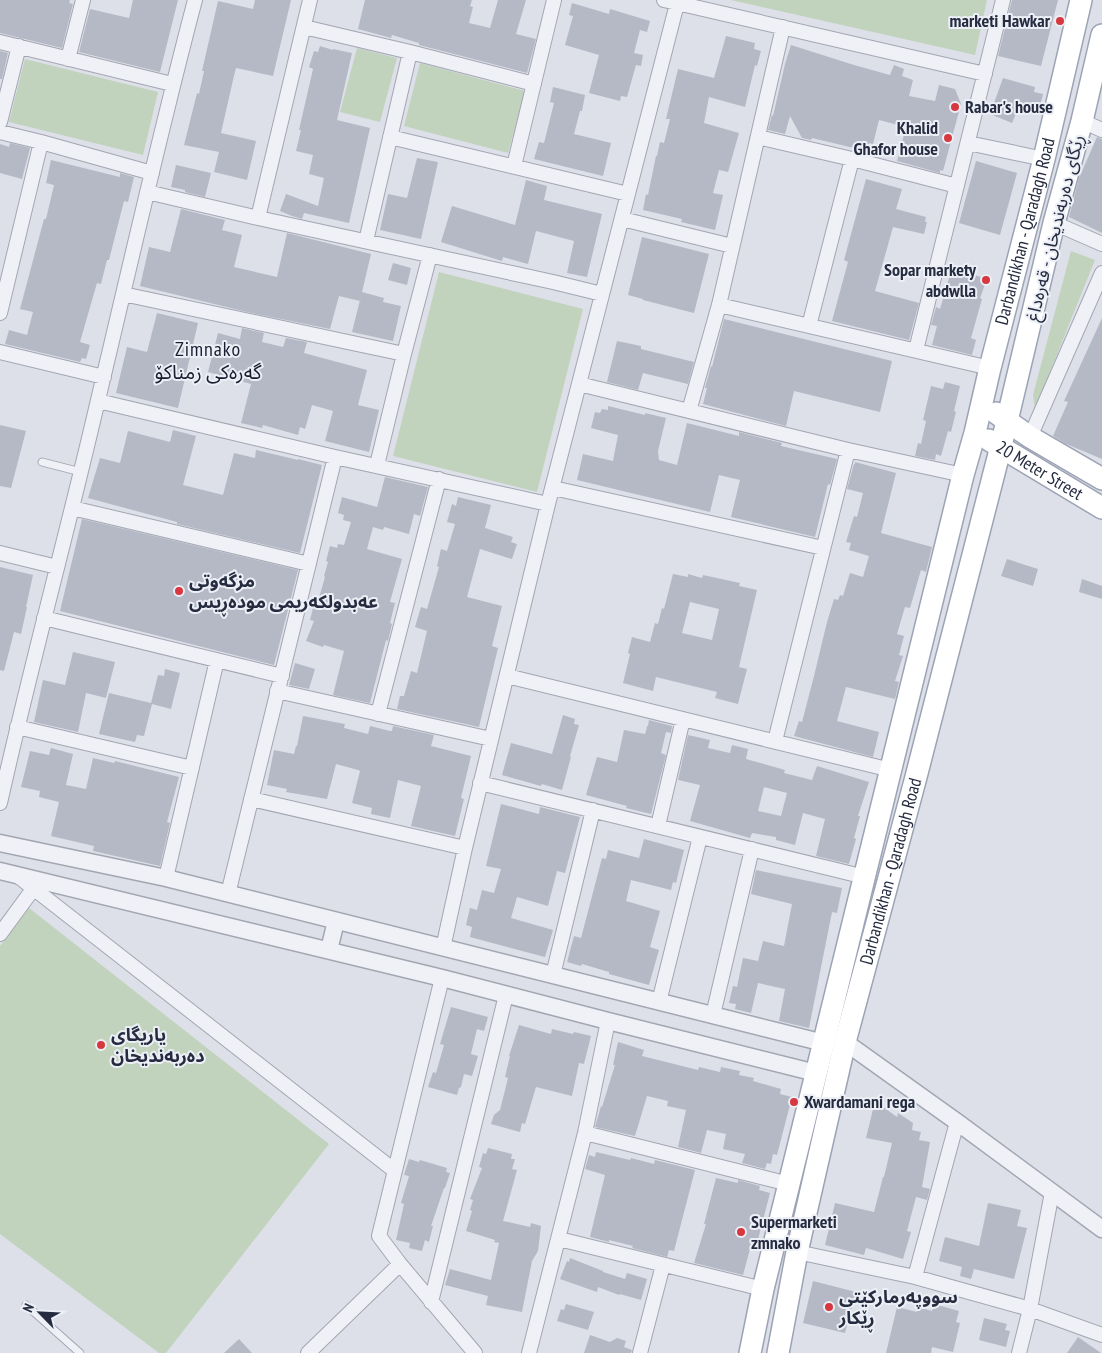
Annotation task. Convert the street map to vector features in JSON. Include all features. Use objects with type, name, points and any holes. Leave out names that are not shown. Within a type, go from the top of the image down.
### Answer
[{"type":"main road","name":"Darbandikhan - Qaradagh Road","points":[[750,1353],[763,1289],[963,475],[1044,159],[1081,0]]},
{"type":"main road","name":"ڕێگای دەربەندیخان - قەرەداغ","points":[[1007,420],[1054,223],[1082,121],[1102,35]]},
{"type":"main road","points":[[982,404],[1007,420]]},
{"type":"main road","name":"Darbandikhan - Qaradagh Road","points":[[778,1353],[797,1252],[845,1042],[916,776],[1007,420]]},
{"type":"main road","name":"20 Meter Street","points":[[1007,420],[1030,437],[1102,479]]},
{"type":"main road","name":"20 Meter Street","points":[[975,433],[1001,446],[1102,508]]},
{"type":"main road","points":[[1049,476],[1059,454]]},
{"type":"street","points":[[68,59],[83,0]]},
{"type":"street","points":[[0,803],[17,727],[104,377],[172,84],[195,0]]},
{"type":"street","points":[[258,218],[310,0]]},
{"type":"street","points":[[514,166],[554,0]]},
{"type":"street","points":[[916,350],[1003,0]]},
{"type":"street","points":[[443,948],[480,783],[552,488],[622,219],[673,1],[985,74]]},
{"type":"street","points":[[304,27],[534,84]]},
{"type":"street","points":[[690,411],[718,305],[783,27]]},
{"type":"street","points":[[0,42],[172,84]]},
{"type":"street","points":[[0,122],[19,46]]},
{"type":"street","points":[[366,241],[410,52]]},
{"type":"street","points":[[1082,121],[1102,130]]},
{"type":"street","points":[[0,132],[152,173]]},
{"type":"street","points":[[390,137],[628,194]]},
{"type":"street","points":[[758,137],[957,186]]},
{"type":"street","points":[[0,314],[41,142]]},
{"type":"street","points":[[968,142],[1044,159]]},
{"type":"street","points":[[809,326],[852,159]]},
{"type":"street","points":[[147,192],[602,294]]},
{"type":"street","points":[[622,219],[732,246]]},
{"type":"street","points":[[1054,223],[1102,244]]},
{"type":"street","points":[[377,465],[430,255]]},
{"type":"street","points":[[1030,437],[1102,273]]},
{"type":"street","points":[[123,294],[404,354]]},
{"type":"street","points":[[718,305],[990,368]]},
{"type":"street","points":[[0,352],[104,377]]},
{"type":"street","points":[[579,384],[848,450],[963,475]]},
{"type":"street","points":[[98,401],[335,457],[548,504]]},
{"type":"street","points":[[775,741],[848,450]]},
{"type":"street","points":[[228,894],[335,457]]},
{"type":"street","points":[[378,714],[439,479]]},
{"type":"street","points":[[552,488],[823,548]]},
{"type":"street","points":[[72,508],[309,564]]},
{"type":"street","points":[[0,553],[57,567]]},
{"type":"street","points":[[44,618],[282,676]]},
{"type":"street","points":[[166,878],[217,660]]},
{"type":"street","points":[[507,676],[891,770]]},
{"type":"street","points":[[277,691],[491,739]]},
{"type":"street","points":[[658,826],[683,720]]},
{"type":"street","points":[[17,727],[192,768]]},
{"type":"street","points":[[480,783],[864,877]]},
{"type":"street","points":[[251,799],[465,848]]},
{"type":"street","points":[[553,975],[592,810]]},
{"type":"street","points":[[659,1002],[700,837]]},
{"type":"street","points":[[0,843],[166,878],[824,1043]]},
{"type":"street","points":[[713,1015],[752,849]]},
{"type":"street","points":[[0,871],[17,875],[37,885],[395,1171]]},
{"type":"street","points":[[0,934],[37,885]]},
{"type":"street","points":[[37,885],[329,950],[816,1073]]},
{"type":"street","points":[[329,950],[336,921]]},
{"type":"street","points":[[442,978],[379,1236],[431,1302],[475,1353]]},
{"type":"street","points":[[431,1302],[506,995]]},
{"type":"street","points":[[529,1353],[559,1240],[608,1021]]},
{"type":"street","points":[[845,1042],[1102,1228]]},
{"type":"street","points":[[916,1277],[957,1122]]},
{"type":"street","points":[[584,1133],[789,1184]]},
{"type":"street","points":[[1019,1353],[1030,1309],[1052,1192]]},
{"type":"street","points":[[559,1240],[763,1289]]},
{"type":"street","points":[[797,1252],[916,1277],[1030,1309],[1102,1335]]},
{"type":"street","points":[[308,1353],[400,1264]]},
{"type":"street","points":[[640,1353],[662,1265]]},
{"type":"lane","points":[[42,462],[80,472]]},
{"type":"lane","points":[[26,1305],[80,1353]]},
{"type":"green space","points":[[731,0],[987,0],[975,55]]},
{"type":"green space","points":[[357,48],[397,58],[380,122],[340,112]]},
{"type":"green space","points":[[25,59],[158,92],[143,155],[9,122]]},
{"type":"green space","points":[[420,63],[525,91],[508,153],[404,126]]},
{"type":"green space","points":[[1071,251],[1095,260],[1035,409],[1033,395]]},
{"type":"green space","points":[[439,272],[583,309],[537,492],[393,456]]},
{"type":"green space","name":"یاریگاى ده‌ربه‌ندیخان","points":[[29,908],[329,1144],[166,1353],[159,1353],[0,1234],[0,946]]},
{"type":"building","points":[[0,0],[70,0],[69,3],[73,4],[62,48],[0,33]]},
{"type":"building","points":[[133,0],[178,0],[160,72],[79,52],[90,9],[129,18]]},
{"type":"building","points":[[255,0],[291,0],[273,76],[236,68],[233,80],[221,133],[256,141],[247,180],[214,172],[219,152],[184,145],[197,93],[199,94],[204,71],[202,71],[218,1],[253,9]]},
{"type":"building","points":[[365,0],[472,0],[470,6],[473,7],[469,23],[490,28],[498,0],[526,0],[516,34],[536,39],[527,73],[419,45],[419,43],[392,35],[391,38],[358,29]]},
{"type":"building","points":[[1012,0],[1058,0],[1041,66],[998,56]]},
{"type":"building","points":[[572,3],[609,14],[610,9],[650,21],[647,32],[640,30],[634,53],[643,55],[641,66],[636,65],[627,97],[621,96],[620,101],[589,93],[599,55],[565,45],[573,16],[569,15]]},
{"type":"building","points":[[726,36],[755,43],[754,49],[761,51],[757,66],[755,65],[745,107],[709,97],[704,123],[739,133],[728,172],[719,170],[713,193],[723,195],[715,230],[681,222],[682,219],[643,210],[660,142],[664,143],[670,119],[666,119],[678,69],[714,78]]},
{"type":"building","points":[[791,45],[890,75],[894,65],[904,69],[902,76],[913,80],[909,96],[935,101],[939,85],[955,89],[961,104],[943,171],[940,170],[940,173],[897,161],[906,127],[879,120],[873,144],[869,143],[868,147],[855,144],[854,148],[812,138],[811,140],[802,138],[790,116],[785,134],[768,130]]},
{"type":"building","points":[[320,46],[352,53],[337,120],[370,128],[349,223],[304,213],[302,219],[280,211],[286,194],[318,206],[324,178],[309,174],[313,155],[296,151],[313,69],[309,67],[314,51],[318,52]]},
{"type":"building","points":[[0,51],[8,53],[2,79],[0,79]]},
{"type":"building","points":[[1003,78],[1035,87],[1034,92],[1043,94],[1039,111],[1030,109],[1028,113],[1018,109],[1012,123],[990,114]]},
{"type":"building","points":[[553,87],[585,95],[574,134],[611,143],[603,176],[534,159],[539,142],[544,143],[554,103],[550,102]]},
{"type":"building","points":[[1097,137],[1102,139],[1102,233],[1069,217],[1079,178]]},
{"type":"building","points":[[10,143],[30,148],[22,179],[0,173],[0,144],[9,147]]},
{"type":"building","points":[[417,158],[438,162],[421,239],[380,230],[388,194],[407,198]]},
{"type":"building","points":[[51,160],[120,177],[120,173],[134,177],[128,202],[124,201],[101,284],[97,283],[80,342],[90,345],[86,359],[82,358],[80,362],[5,344],[9,330],[27,335],[33,312],[20,309],[54,185],[46,183]]},
{"type":"building","points":[[976,161],[1017,173],[1000,235],[959,223]]},
{"type":"building","points":[[176,165],[211,173],[205,197],[171,187]]},
{"type":"building","points":[[866,179],[902,189],[896,209],[926,217],[925,222],[927,222],[924,234],[893,227],[875,291],[919,303],[909,340],[832,321],[848,262],[844,260]]},
{"type":"building","points":[[526,180],[547,186],[544,200],[602,214],[587,277],[567,273],[574,241],[536,231],[528,264],[503,257],[502,261],[441,242],[452,206],[515,225]]},
{"type":"building","points":[[181,209],[225,220],[222,230],[242,235],[234,267],[277,277],[287,233],[371,254],[362,292],[384,298],[383,302],[401,306],[393,341],[352,332],[360,301],[339,296],[330,329],[247,312],[140,286],[149,247],[170,252]]},
{"type":"building","points":[[642,237],[709,254],[694,313],[628,295]]},
{"type":"building","points":[[393,263],[411,268],[407,285],[388,280]]},
{"type":"building","points":[[952,268],[987,279],[980,298],[982,299],[971,338],[976,340],[972,355],[932,345],[937,326],[931,325],[936,307],[940,309]]},
{"type":"building","points":[[157,313],[198,323],[178,408],[116,393],[127,347],[147,352]]},
{"type":"building","points":[[1102,318],[1102,459],[1064,443],[1053,436],[1068,402],[1064,401]]},
{"type":"building","points":[[724,319],[892,361],[880,412],[794,391],[786,426],[703,404],[707,388],[705,388]]},
{"type":"building","points":[[242,328],[264,333],[262,342],[283,347],[286,338],[307,342],[304,353],[367,370],[358,405],[379,410],[369,452],[325,441],[333,411],[312,405],[305,429],[300,427],[298,435],[263,425],[262,428],[241,423],[251,384],[208,372],[218,333],[240,339]]},
{"type":"building","points":[[617,341],[694,362],[688,384],[643,373],[638,390],[607,382]]},
{"type":"building","points":[[945,382],[960,386],[951,432],[948,431],[941,456],[936,454],[935,460],[915,456],[918,443],[921,444],[926,421],[923,420],[931,386],[943,389]]},
{"type":"building","points":[[608,406],[666,418],[658,451],[659,460],[677,465],[687,423],[739,436],[739,432],[782,443],[781,446],[837,459],[830,485],[828,484],[815,537],[731,517],[740,480],[719,475],[710,512],[577,480],[583,454],[613,461],[618,435],[591,428],[595,412],[600,413],[602,409],[608,410]]},
{"type":"building","points":[[0,425],[26,431],[11,488],[0,486]]},
{"type":"building","points":[[173,430],[196,436],[183,485],[223,495],[234,453],[255,458],[256,450],[322,465],[300,553],[177,524],[177,522],[88,498],[100,458],[120,463],[128,431],[170,442]]},
{"type":"building","points":[[855,462],[896,473],[881,533],[932,547],[926,572],[921,570],[910,608],[905,607],[897,634],[904,636],[899,655],[903,656],[895,681],[899,682],[895,699],[846,687],[837,721],[879,732],[873,757],[794,736],[799,721],[802,722],[834,599],[838,600],[840,595],[843,596],[850,573],[863,577],[869,556],[849,550],[851,543],[846,542],[854,516],[857,517],[863,493],[847,489]]},
{"type":"building","points":[[385,477],[428,487],[420,516],[414,514],[409,534],[384,527],[383,530],[373,527],[367,549],[402,559],[390,602],[395,603],[390,623],[392,624],[370,703],[333,695],[344,651],[306,641],[314,621],[310,620],[314,604],[317,605],[325,577],[328,562],[326,561],[330,546],[337,548],[338,544],[344,545],[351,522],[343,520],[344,515],[338,513],[342,497],[377,507]]},
{"type":"building","points":[[458,497],[491,505],[485,528],[513,537],[511,542],[517,544],[512,559],[480,549],[467,597],[502,606],[492,646],[498,648],[479,727],[397,709],[400,696],[404,696],[411,671],[417,673],[427,631],[415,627],[421,607],[427,609],[439,567],[437,566],[441,549],[447,551],[455,524],[447,522],[452,504],[456,506]]},
{"type":"building","name":"مزگەوتی عەبدولکەریمی مودەڕیس","points":[[82,519],[298,570],[274,665],[60,611]]},
{"type":"building","points":[[1007,559],[1038,569],[1033,586],[1001,576]]},
{"type":"building","points":[[0,567],[33,575],[21,634],[14,632],[4,671],[0,670]]},
{"type":"building","points":[[673,574],[688,577],[688,574],[702,578],[703,575],[740,583],[739,586],[757,590],[739,667],[747,669],[738,704],[715,698],[717,692],[656,677],[653,691],[623,683],[632,637],[650,642],[655,623],[658,624],[662,608],[664,609]],"holes":[[[690,602],[719,609],[712,640],[682,633]]]},
{"type":"building","points":[[1082,579],[1102,586],[1102,599],[1079,592]]},
{"type":"building","points":[[73,652],[115,662],[106,698],[86,693],[78,732],[34,722],[43,680],[65,685]]},
{"type":"building","points":[[295,663],[315,669],[309,689],[289,685]]},
{"type":"building","points":[[165,669],[180,673],[171,709],[152,704],[144,736],[137,735],[135,742],[99,734],[109,693],[151,703],[158,675],[164,676]]},
{"type":"building","points":[[563,715],[575,719],[574,724],[579,725],[562,790],[502,775],[511,743],[552,754]]},
{"type":"building","points":[[303,716],[345,724],[344,728],[368,734],[370,726],[392,731],[393,726],[434,735],[431,746],[471,756],[461,798],[464,799],[455,836],[411,826],[421,786],[398,780],[390,818],[371,814],[372,808],[352,803],[360,771],[336,764],[327,799],[286,792],[287,789],[267,785],[274,750],[294,754]]},
{"type":"building","points":[[649,720],[672,726],[671,733],[666,732],[661,753],[666,755],[651,814],[586,795],[597,757],[617,762],[624,730],[645,734]]},
{"type":"building","points":[[688,735],[710,740],[708,748],[730,753],[732,745],[748,749],[746,759],[785,770],[784,773],[812,780],[817,766],[869,782],[858,816],[860,816],[854,838],[856,839],[849,864],[816,856],[825,819],[803,813],[795,845],[776,840],[776,837],[752,833],[750,838],[690,821],[700,785],[678,780]],"holes":[[[764,787],[787,793],[781,816],[758,811]]]},
{"type":"building","points":[[51,748],[73,754],[66,785],[86,789],[93,758],[114,763],[115,761],[179,777],[167,822],[170,823],[160,866],[93,851],[94,846],[51,836],[59,802],[39,797],[40,791],[21,787],[30,751],[49,755]]},
{"type":"building","points":[[501,804],[539,814],[540,807],[580,817],[565,873],[557,871],[548,906],[517,897],[511,918],[553,930],[545,957],[470,937],[472,927],[466,925],[470,908],[477,910],[482,890],[494,893],[501,869],[486,866]]},
{"type":"building","points":[[644,839],[684,850],[676,883],[673,882],[671,890],[631,880],[626,901],[660,911],[650,947],[659,950],[649,985],[582,964],[581,966],[567,962],[574,936],[581,938],[602,858],[606,859],[608,850],[639,858]]},
{"type":"building","points":[[756,870],[842,888],[837,913],[832,912],[809,1028],[779,1021],[785,989],[758,983],[751,1013],[735,1009],[736,1004],[729,1003],[733,986],[737,987],[743,958],[758,961],[763,941],[784,946],[792,904],[751,894]]},
{"type":"building","points":[[451,1007],[488,1017],[484,1031],[477,1029],[471,1054],[478,1056],[472,1076],[464,1074],[457,1095],[428,1087],[433,1072],[436,1073],[444,1045],[440,1044]]},
{"type":"building","points":[[519,1025],[551,1034],[552,1029],[591,1036],[584,1064],[579,1063],[572,1096],[536,1087],[525,1124],[522,1123],[520,1132],[491,1124],[494,1115],[500,1110],[508,1078],[505,1077],[509,1056]]},
{"type":"building","points":[[618,1042],[644,1050],[642,1056],[698,1070],[699,1067],[720,1072],[721,1067],[740,1071],[739,1075],[754,1078],[753,1081],[781,1089],[780,1094],[792,1097],[777,1155],[773,1154],[771,1164],[767,1163],[765,1169],[742,1163],[745,1154],[723,1149],[726,1134],[707,1130],[701,1153],[678,1147],[686,1110],[667,1106],[668,1101],[647,1096],[635,1136],[595,1127],[615,1065],[613,1065]]},
{"type":"building","points":[[875,1101],[897,1117],[898,1113],[913,1123],[912,1130],[921,1132],[919,1140],[930,1142],[922,1187],[930,1189],[927,1200],[916,1197],[907,1231],[911,1232],[903,1259],[866,1248],[864,1255],[825,1245],[835,1203],[874,1212],[892,1143],[866,1138]]},
{"type":"building","points":[[488,1148],[512,1154],[511,1159],[515,1159],[512,1169],[517,1170],[503,1221],[530,1227],[531,1223],[541,1226],[538,1251],[532,1261],[522,1312],[486,1305],[488,1296],[445,1285],[450,1269],[491,1280],[499,1243],[466,1231],[472,1211],[470,1210],[473,1200],[470,1199],[482,1168],[479,1167],[483,1153],[486,1154]]},
{"type":"building","points":[[596,1152],[654,1164],[655,1160],[695,1170],[674,1251],[669,1250],[667,1257],[632,1248],[633,1246],[590,1237],[605,1175],[585,1169],[589,1155],[595,1157]]},
{"type":"building","points":[[409,1159],[419,1162],[420,1160],[447,1168],[446,1172],[450,1173],[431,1226],[433,1226],[429,1242],[425,1240],[422,1251],[409,1248],[410,1243],[396,1240],[404,1204],[401,1203],[409,1176],[404,1175]]},
{"type":"building","points":[[716,1178],[738,1183],[738,1180],[760,1186],[759,1190],[770,1193],[755,1251],[750,1249],[743,1275],[694,1263],[706,1224],[704,1224]]},
{"type":"building","points":[[988,1203],[1021,1210],[1017,1226],[1027,1228],[1014,1279],[974,1269],[971,1279],[960,1276],[962,1267],[939,1261],[945,1237],[979,1246]]},
{"type":"building","points":[[570,1258],[625,1279],[627,1273],[647,1279],[641,1300],[619,1295],[598,1287],[597,1292],[560,1279]]},
{"type":"building","name":"سووپەرمارکێتی ڕێکار","points":[[813,1281],[856,1292],[845,1333],[803,1323]]},
{"type":"building","points":[[566,1304],[594,1312],[588,1330],[557,1321],[561,1309],[564,1310]]},
{"type":"building","points":[[934,1304],[959,1311],[956,1322],[960,1323],[953,1352],[932,1347],[931,1353],[886,1353],[897,1307],[917,1312],[918,1307],[932,1311]]},
{"type":"building","points":[[984,1318],[1007,1324],[1005,1330],[1010,1331],[1006,1347],[979,1340]]},
{"type":"building","points":[[590,1335],[610,1342],[617,1338],[626,1341],[624,1347],[632,1350],[631,1353],[584,1353]]},
{"type":"building","points":[[1078,1337],[1101,1353],[1067,1353]]},
{"type":"building","points":[[239,1339],[252,1353],[224,1353]]},
{"type":"place","name":"marketi Hawkar","points":[[1060,21]]},
{"type":"place","name":"Rabar's house","points":[[955,107]]},
{"type":"place","name":"Khalid Ghafor house","points":[[948,138]]},
{"type":"place","name":"Sopar markety abdwlla","points":[[986,280]]},
{"type":"place","name":"مزگەوتی عەبدولکەریمی مودەڕیس","points":[[179,591]]},
{"type":"place","name":"یاریگاى ده‌ربه‌ندیخان","points":[[101,1045]]},
{"type":"place","name":"Xwardamani rega","points":[[794,1102]]},
{"type":"place","name":"Supermarketi zmnako","points":[[741,1232]]},
{"type":"place","name":"سووپەرمارکێتی ڕێکار","points":[[829,1307]]},
{"type":"district","name":"Zimnako گەرەکی زمناکۆ","points":[[208,360]]}]
